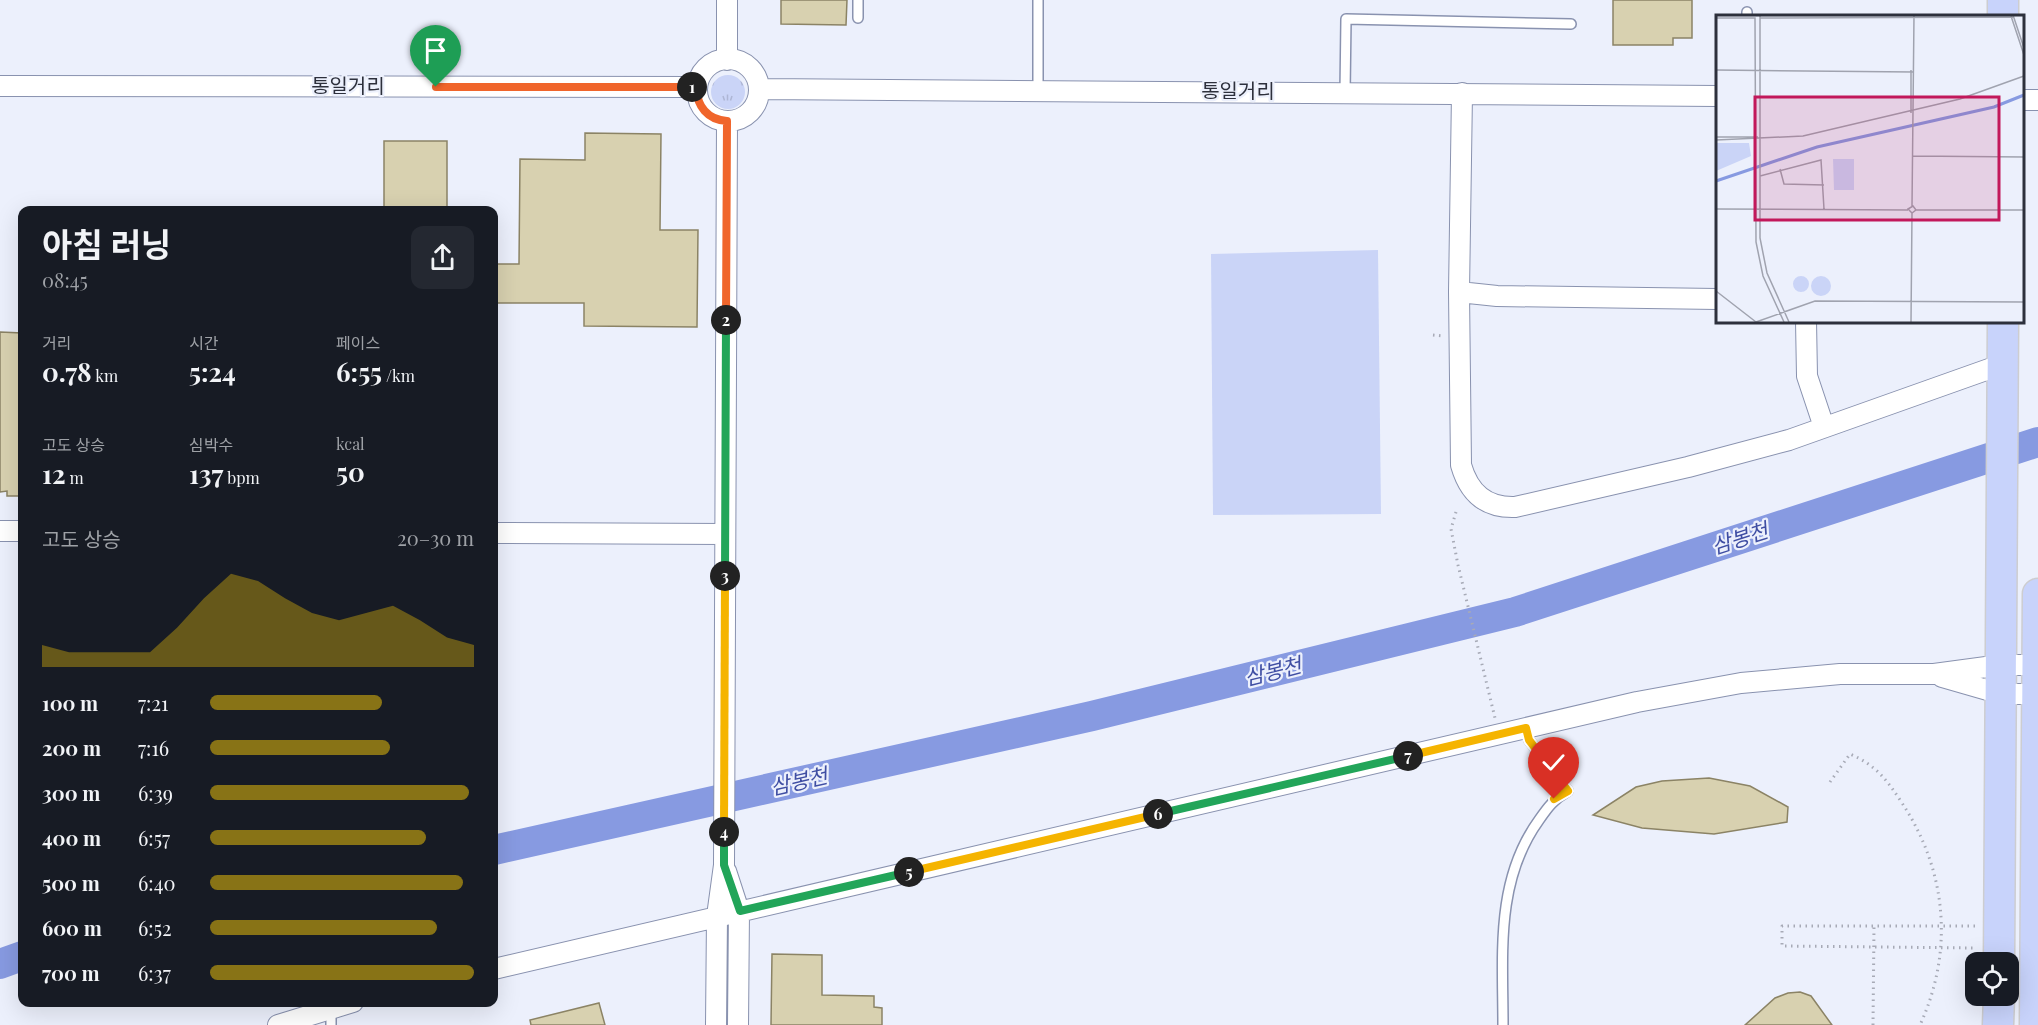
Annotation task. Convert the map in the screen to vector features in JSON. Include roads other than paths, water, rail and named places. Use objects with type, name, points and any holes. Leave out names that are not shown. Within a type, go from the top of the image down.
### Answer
[{"type":"main road","points":[[2002,0],[2003,15]]},
{"type":"main road","points":[[1999,946],[2003,322]]},
{"type":"main road","points":[[2035,1025],[2038,594]]},
{"type":"main road","points":[[1998,1025],[1999,1006]]},
{"type":"street","points":[[727,60],[728,0]]},
{"type":"street","points":[[727,60],[741,63],[749,68],[757,80],[759,89],[758,99],[750,112],[742,118],[727,121],[712,117],[704,111],[697,97],[697,87],[707,68],[727,60]]},
{"type":"street","name":"통일거리","points":[[0,86],[697,87]]},
{"type":"street","name":"통일거리","points":[[759,89],[1716,96]]},
{"type":"street","points":[[1462,93],[1461,465],[1466,480],[1474,492],[1488,503],[1500,507],[1515,507],[1688,467],[1789,440],[2003,364]]},
{"type":"street","points":[[716,1025],[717,916],[724,865],[727,121]]},
{"type":"street","points":[[1460,292],[1497,296],[1716,299]]},
{"type":"street","points":[[1806,322],[1807,376],[1824,427]]},
{"type":"street","points":[[0,531],[18,531]]},
{"type":"street","points":[[498,533],[725,534]]},
{"type":"street","points":[[1934,674],[2001,679],[2038,665]]},
{"type":"street","points":[[498,968],[1637,702],[1741,683],[1840,674],[1934,674],[2001,679],[2038,694]]},
{"type":"street","points":[[724,865],[740,911],[738,1025]]},
{"type":"street","points":[[278,1025],[331,1016],[345,1007]]},
{"type":"lane","points":[[858,0],[858,18]]},
{"type":"lane","points":[[1038,0],[1038,90]]},
{"type":"lane","points":[[1344,92],[1346,19],[1571,24]]},
{"type":"lane","points":[[1503,1025],[1504,907],[1514,866],[1526,838],[1543,814],[1554,799],[1568,791],[1529,740],[1526,728]]},
{"type":"waterway","name":"삼봉천","points":[[498,849],[1092,716],[1515,612],[2038,442]]},
{"type":"waterway","name":"삼봉천","points":[[0,964],[18,957]]}]
